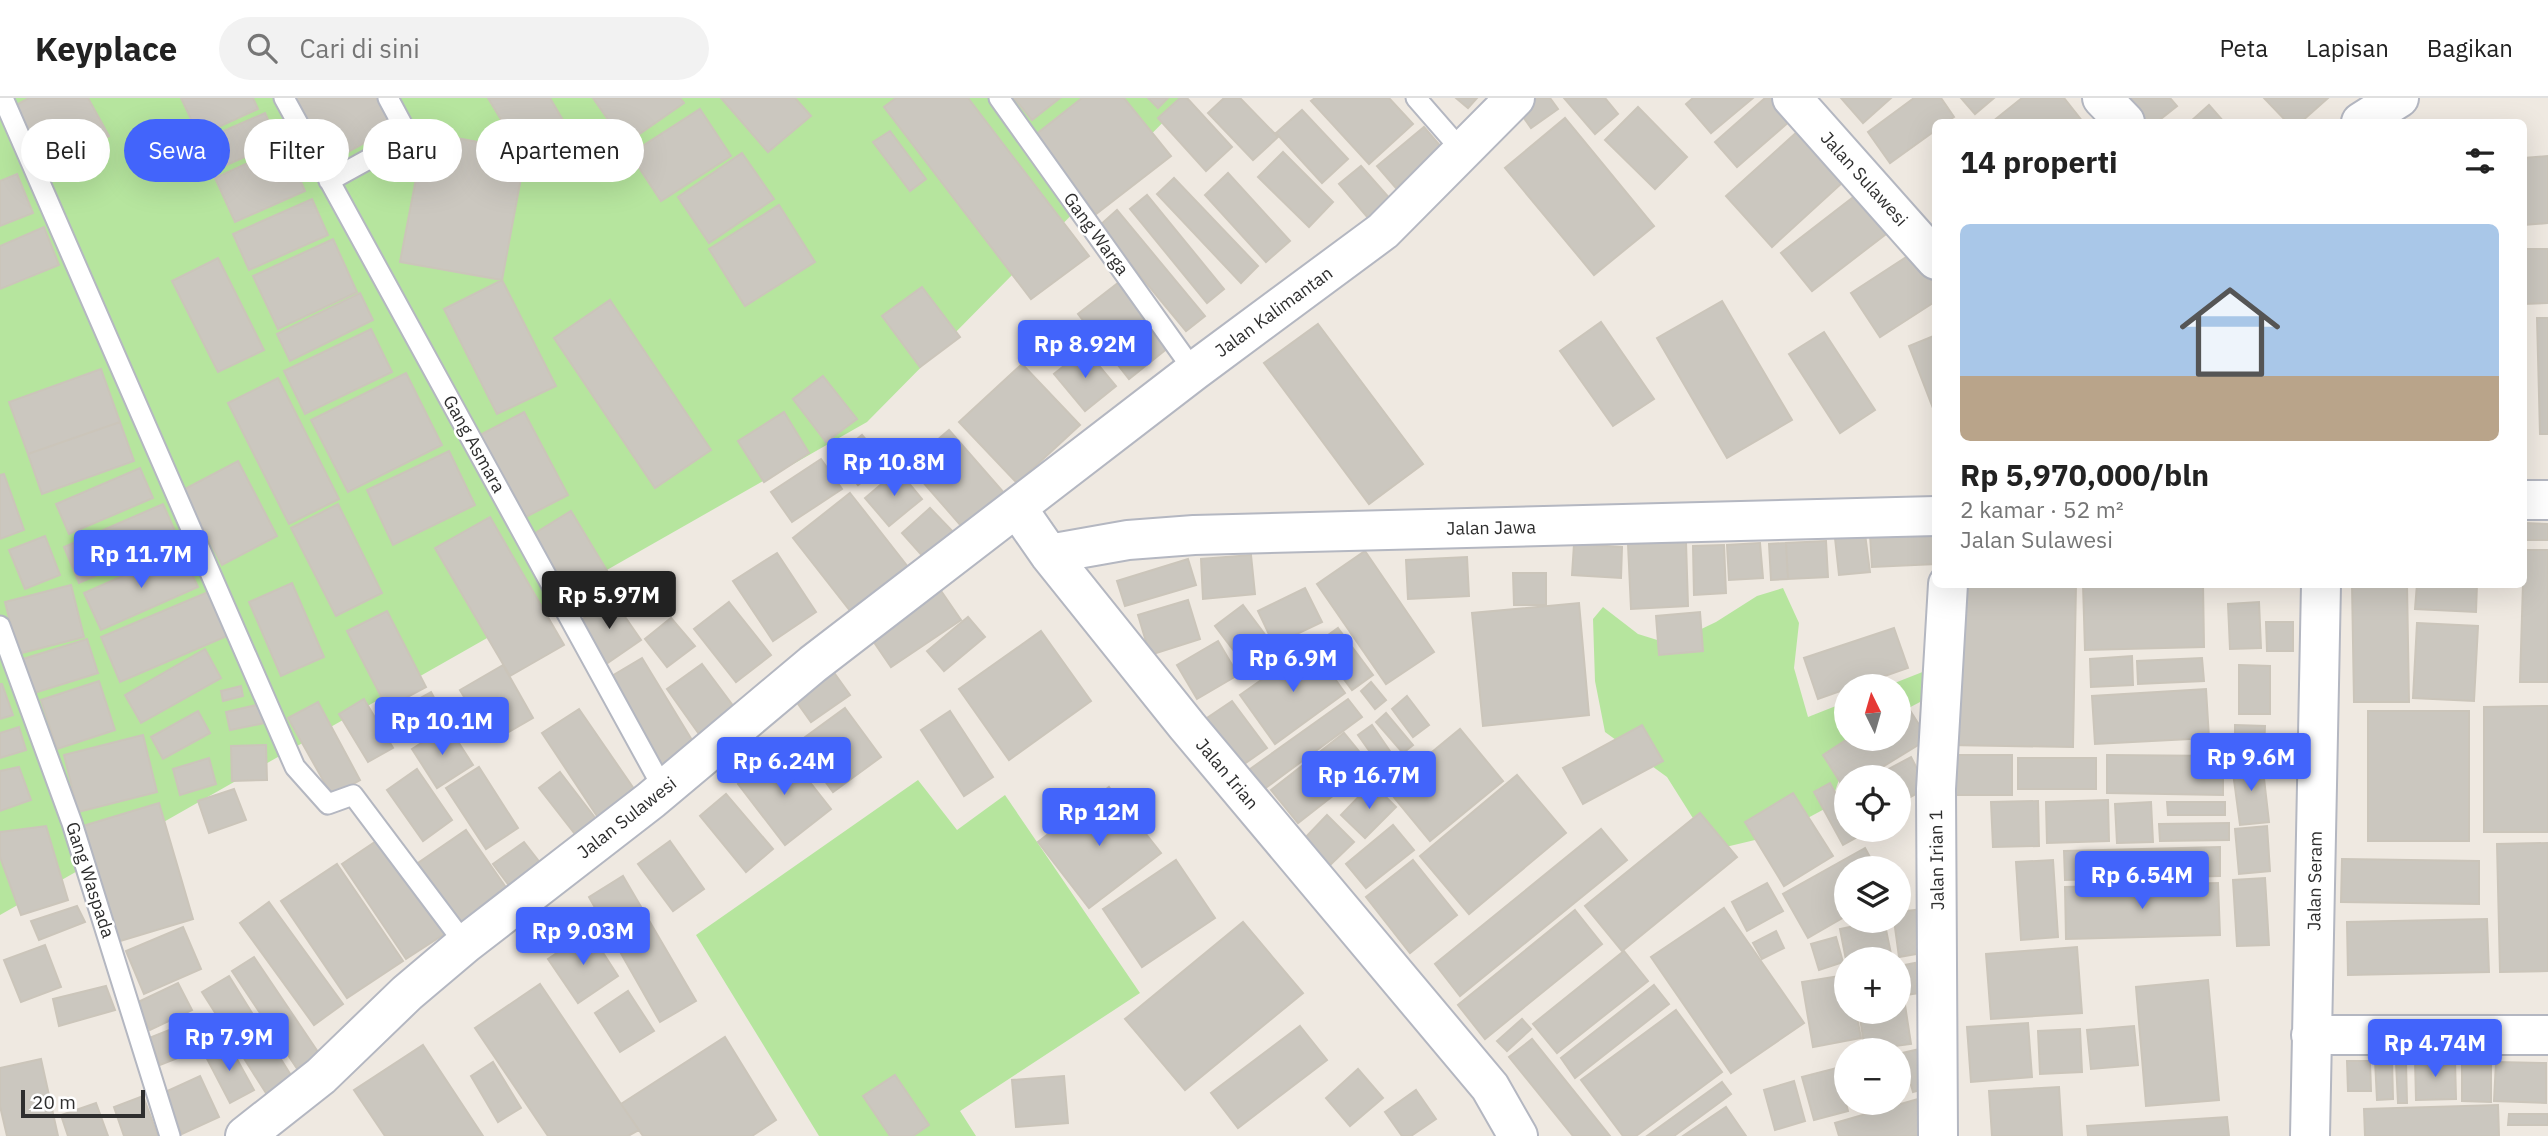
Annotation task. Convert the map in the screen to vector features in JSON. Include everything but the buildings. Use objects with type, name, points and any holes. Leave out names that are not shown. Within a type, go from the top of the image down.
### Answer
[{"type":"street","name":"Jalan Kalimantan","points":[[1017,508],[1194,371],[1383,231],[1464,153],[1515,98]]},
{"type":"street","name":"Jalan Sulawesi","points":[[1792,98],[1932,256]]},
{"type":"street","points":[[2102,98],[2122,119]]},
{"type":"street","points":[[2366,119],[2399,98]]},
{"type":"street","points":[[2527,500],[2548,499]]},
{"type":"street","name":"Jalan Sulawesi","points":[[245,1136],[321,1076],[407,993],[465,944],[664,790],[813,664],[1017,508]]},
{"type":"street","name":"Jalan Irian","points":[[1017,508],[1049,554],[1490,1087],[1518,1136]]},
{"type":"street","name":"Jalan Jawa","points":[[1049,554],[1128,540],[1194,535],[1932,516]]},
{"type":"street","name":"Jalan Irian 1","points":[[1938,1136],[1936,789],[1948,588]]},
{"type":"street","name":"Jalan Seram","points":[[2310,1136],[2320,588]]},
{"type":"street","points":[[2311,1035],[2548,1035]]},
{"type":"lane","points":[[3,98],[295,767],[328,804],[353,795],[465,944]]},
{"type":"lane","name":"Gang Asmara","points":[[284,98],[295,119]]},
{"type":"lane","points":[[349,170],[409,137],[388,98]]},
{"type":"lane","name":"Gang Warga","points":[[999,98],[1194,371]]},
{"type":"lane","points":[[1416,98],[1464,153]]},
{"type":"lane","name":"Gang Asmara","points":[[330,182],[664,790]]},
{"type":"lane","name":"Gang Waspada","points":[[0,626],[72,823],[170,1136]]},
{"type":"green space","points":[[0,98],[1187,98],[867,422],[0,915]]},
{"type":"green space","points":[[1783,588],[1799,623],[1794,668],[1808,717],[1834,707],[1834,749],[1823,755],[1844,765],[1834,765],[1834,794],[1830,806],[1776,835],[1713,850],[1667,777],[1605,732],[1595,681],[1593,619],[1603,607],[1638,634],[1670,644],[1716,622],[1757,596]]},
{"type":"green space","points":[[1925,671],[1922,701],[1911,707],[1911,677]]},
{"type":"green space","points":[[918,780],[957,830],[1005,795],[1140,993],[960,1111],[976,1136],[819,1136],[696,935]]}]
